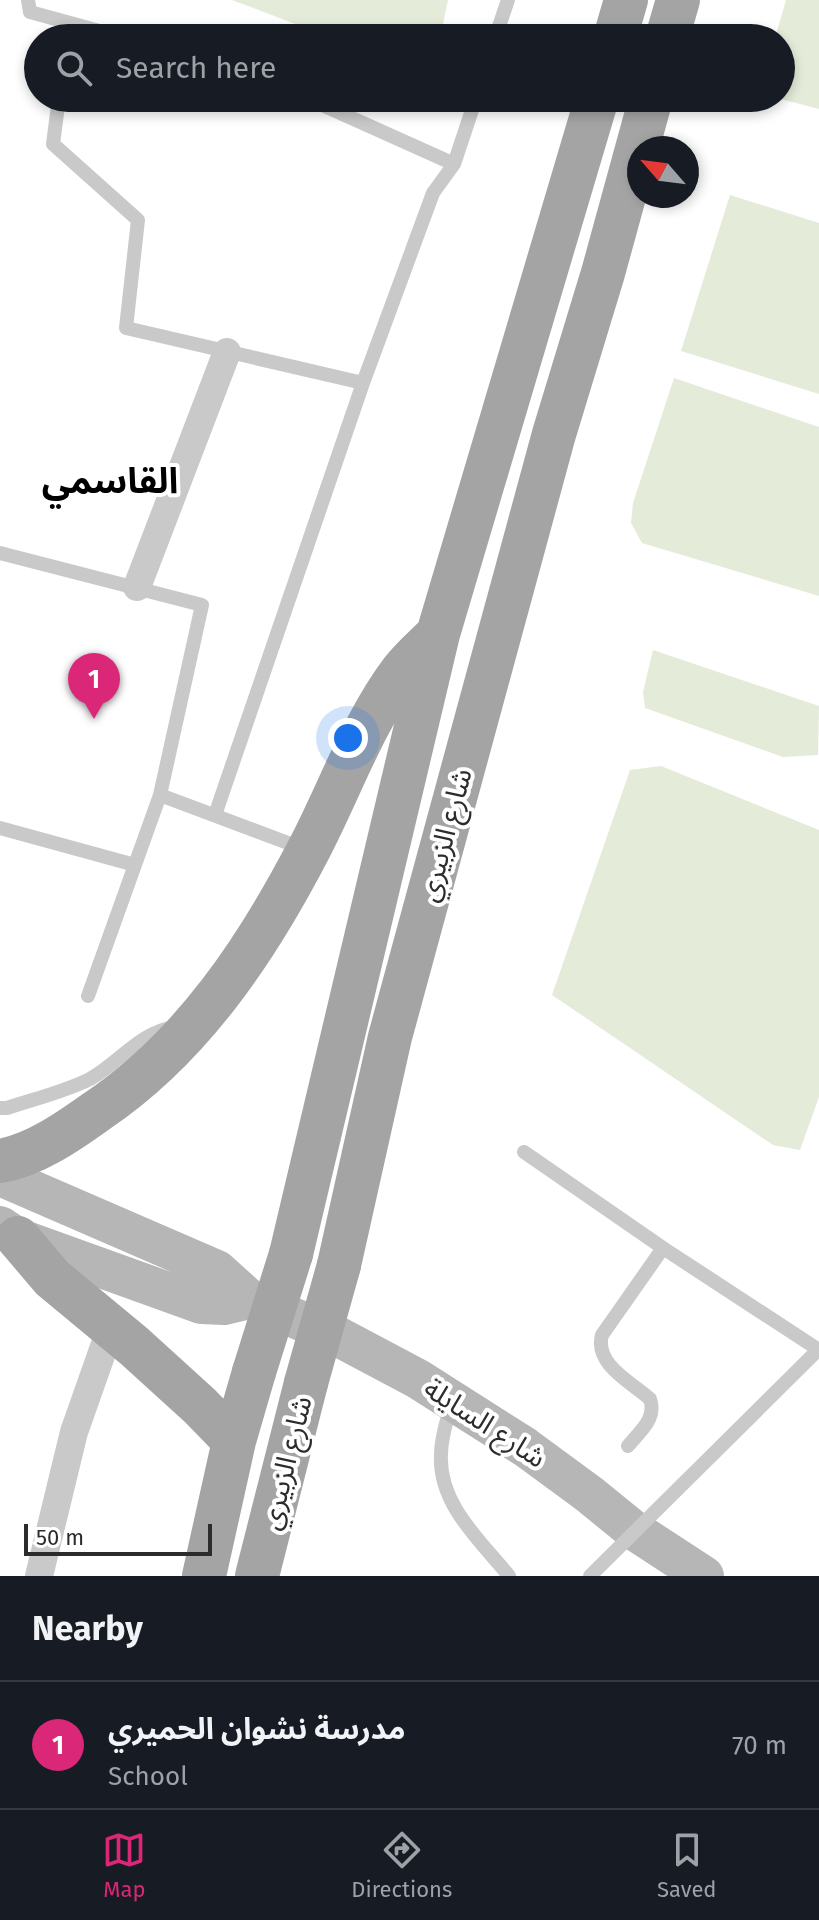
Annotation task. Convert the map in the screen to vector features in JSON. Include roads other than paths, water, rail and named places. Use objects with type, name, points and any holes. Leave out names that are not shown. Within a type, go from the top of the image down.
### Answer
[{"type":"main road","points":[[619,24],[626,0]]},
{"type":"main road","points":[[671,24],[678,0]]},
{"type":"main road","name":"شارع الزبيري","points":[[204,1576],[234,1441],[291,1254],[438,634],[593,112]]},
{"type":"main road","name":"شارع الزبيري","points":[[257,1576],[339,1265],[390,1037],[554,434],[647,112]]},
{"type":"main road","points":[[511,393],[523,384],[534,382],[545,385],[551,395],[554,434]]},
{"type":"main road","points":[[0,1161],[35,1149],[79,1124],[131,1088],[193,1028],[245,957],[308,850],[389,688],[438,634]]},
{"type":"main road","name":"شارع السايلة","points":[[0,1176],[217,1270],[249,1299],[337,1336],[418,1379],[525,1447],[632,1529],[704,1576]]},
{"type":"main road","points":[[9,1232],[46,1218],[130,1251],[157,1258],[190,1257]]},
{"type":"main road","points":[[9,1232],[201,1304],[224,1305],[249,1299]]},
{"type":"main road","points":[[9,1232],[52,1278],[200,1406],[234,1441]]},
{"type":"street","points":[[137,587],[227,352]]},
{"type":"street","points":[[39,1576],[74,1432],[111,1327]]},
{"type":"lane","points":[[28,0],[30,12],[75,24]]},
{"type":"lane","points":[[500,24],[508,0]]},
{"type":"lane","points":[[57,112],[53,144],[138,220],[126,328],[363,383]]},
{"type":"lane","points":[[338,112],[454,164]]},
{"type":"lane","points":[[215,815],[363,383],[433,193],[454,164],[471,112]]},
{"type":"lane","points":[[0,553],[202,605],[160,795],[88,996]]},
{"type":"lane","points":[[160,795],[308,850]]},
{"type":"lane","points":[[0,828],[135,865]]},
{"type":"lane","points":[[0,1108],[92,1078],[162,1029],[193,1028]]},
{"type":"lane","points":[[524,1152],[819,1350],[590,1576]]},
{"type":"lane","points":[[628,1446],[650,1420],[653,1406],[650,1399],[604,1360],[599,1344],[602,1335],[663,1248]]},
{"type":"lane","points":[[452,1400],[440,1455],[443,1479],[453,1509],[509,1576]]},
{"type":"place","name":"مدرسة نشوان الحميري","points":[[94,719]]},
{"type":"district","name":"القاسمي","points":[[110,481]]}]
